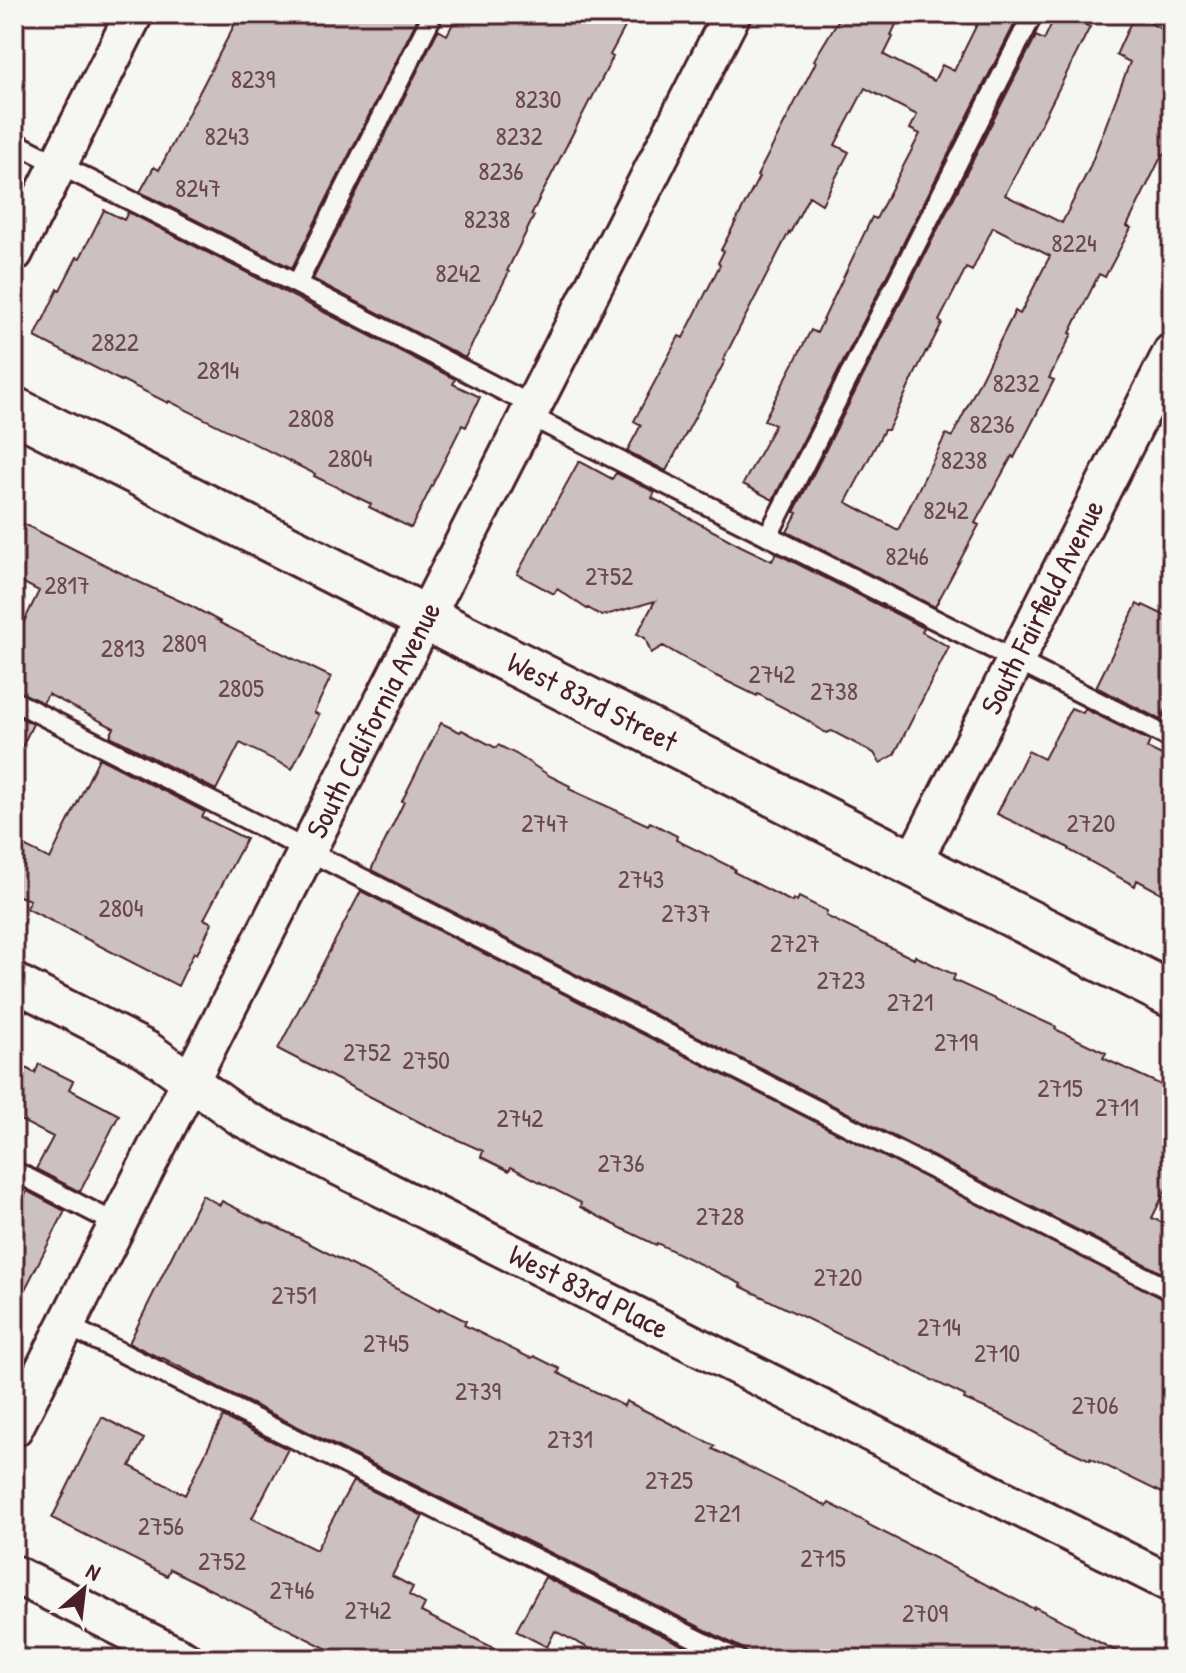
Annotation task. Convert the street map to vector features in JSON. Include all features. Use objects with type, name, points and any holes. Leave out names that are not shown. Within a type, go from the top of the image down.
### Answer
[{"type":"street","points":[[14,253],[134,14]]},
{"type":"street","name":"South California Avenue","points":[[14,1428],[732,14]]},
{"type":"street","name":"South Fairfield Avenue","points":[[912,864],[1172,352]]},
{"type":"street","name":"West 83rd Street","points":[[14,410],[1172,995]]},
{"type":"street","name":"West 83rd Place","points":[[14,982],[147,1050],[242,1118],[1172,1584]]},
{"type":"street","points":[[14,1574],[184,1659]]},
{"type":"lane","points":[[297,284],[433,14]]},
{"type":"lane","points":[[768,536],[1033,14]]},
{"type":"lane","points":[[14,142],[297,284],[768,536],[1172,739]]},
{"type":"lane","points":[[14,701],[1172,1291]]},
{"type":"lane","points":[[14,1171],[117,1224]]},
{"type":"lane","points":[[66,1325],[737,1659]]},
{"type":"building","points":[[240,14],[406,14],[417,20],[292,268],[140,192],[154,167],[159,170]]},
{"type":"building","points":[[458,14],[632,14],[531,215],[534,216],[509,272],[465,358],[313,279],[438,30],[447,35]]},
{"type":"building","points":[[842,14],[901,14],[884,55],[934,81],[942,65],[954,71],[982,14],[993,14],[1014,25],[773,500],[743,484],[775,425],[764,420],[811,330],[817,333],[872,217],[876,219],[920,134],[910,129],[917,115],[865,88],[835,145],[849,152],[822,204],[809,196],[666,471],[627,451],[641,425],[634,421],[679,336],[683,338],[720,265],[718,263],[724,251],[721,250],[757,176],[816,62],[814,60]]},
{"type":"building","points":[[1056,14],[1064,14],[1090,27],[1005,195],[1062,223],[1089,169],[1130,62],[1116,55],[1134,15],[1172,34],[1172,158],[1162,155],[1127,226],[1131,228],[1105,277],[1099,274],[1049,378],[1054,380],[1014,458],[1012,456],[975,523],[979,525],[935,607],[787,532],[797,513],[794,512],[1036,36],[1044,40]],"holes":[[[993,227],[1050,256],[1020,314],[1015,311],[952,437],[946,434],[898,530],[846,502],[884,430],[888,430],[966,268],[972,271]]]},
{"type":"building","points":[[104,210],[124,220],[128,212],[455,379],[453,384],[480,397],[466,427],[462,425],[411,528],[315,474],[35,337],[58,289],[77,257],[80,258]]},
{"type":"building","points":[[579,461],[612,479],[616,473],[655,492],[652,498],[741,546],[772,561],[776,553],[924,628],[922,632],[949,647],[894,755],[880,763],[874,753],[832,731],[826,733],[805,719],[716,676],[663,646],[651,653],[645,638],[637,634],[655,601],[602,616],[557,589],[554,594],[517,574]]},
{"type":"building","points":[[14,519],[331,677],[314,712],[319,715],[292,769],[240,743],[216,790],[110,736],[114,728],[48,694],[43,703],[14,689],[14,642],[39,591],[14,578]]},
{"type":"building","points":[[1137,604],[1172,619],[1172,698],[1161,720],[1096,687]]},
{"type":"building","points":[[1071,708],[1083,713],[1085,709],[1150,741],[1147,748],[1172,760],[1172,899],[1137,880],[1135,886],[1069,848],[997,814],[1028,751],[1044,759]]},
{"type":"building","points":[[14,714],[33,724],[14,763]]},
{"type":"building","points":[[441,723],[516,754],[570,786],[569,789],[648,825],[650,822],[677,836],[676,840],[792,902],[799,897],[827,911],[826,916],[914,959],[915,956],[955,975],[953,980],[1056,1027],[1106,1053],[1103,1058],[1172,1090],[1172,1177],[1152,1218],[1172,1227],[1172,1278],[371,870]]},
{"type":"building","points":[[99,758],[205,812],[202,817],[246,839],[204,919],[212,923],[178,986],[26,908],[30,900],[14,894],[14,841],[50,859]]},
{"type":"building","points":[[361,891],[1172,1303],[1172,1498],[1064,1448],[741,1284],[623,1229],[580,1207],[581,1203],[511,1167],[509,1171],[481,1157],[483,1151],[427,1126],[278,1049]]},
{"type":"building","points":[[14,1062],[35,1073],[39,1064],[73,1081],[69,1089],[119,1115],[80,1192],[36,1169],[53,1137],[14,1117]]},
{"type":"building","points":[[27,1191],[65,1211],[14,1311],[14,1217]]},
{"type":"building","points":[[202,1195],[220,1205],[222,1201],[299,1238],[439,1311],[440,1308],[466,1321],[464,1325],[528,1357],[534,1356],[560,1369],[558,1373],[624,1406],[626,1401],[715,1446],[713,1449],[827,1506],[829,1503],[1075,1627],[1131,1659],[749,1659],[742,1648],[129,1343]]},
{"type":"building","points":[[102,1417],[144,1439],[130,1466],[185,1495],[223,1417],[288,1449],[252,1518],[316,1550],[353,1481],[423,1516],[392,1576],[413,1587],[409,1595],[425,1604],[421,1612],[516,1659],[347,1659],[170,1569],[167,1576],[52,1518]]},
{"type":"building","points":[[545,1577],[710,1659],[610,1659],[555,1631],[547,1647],[516,1631]]}]
